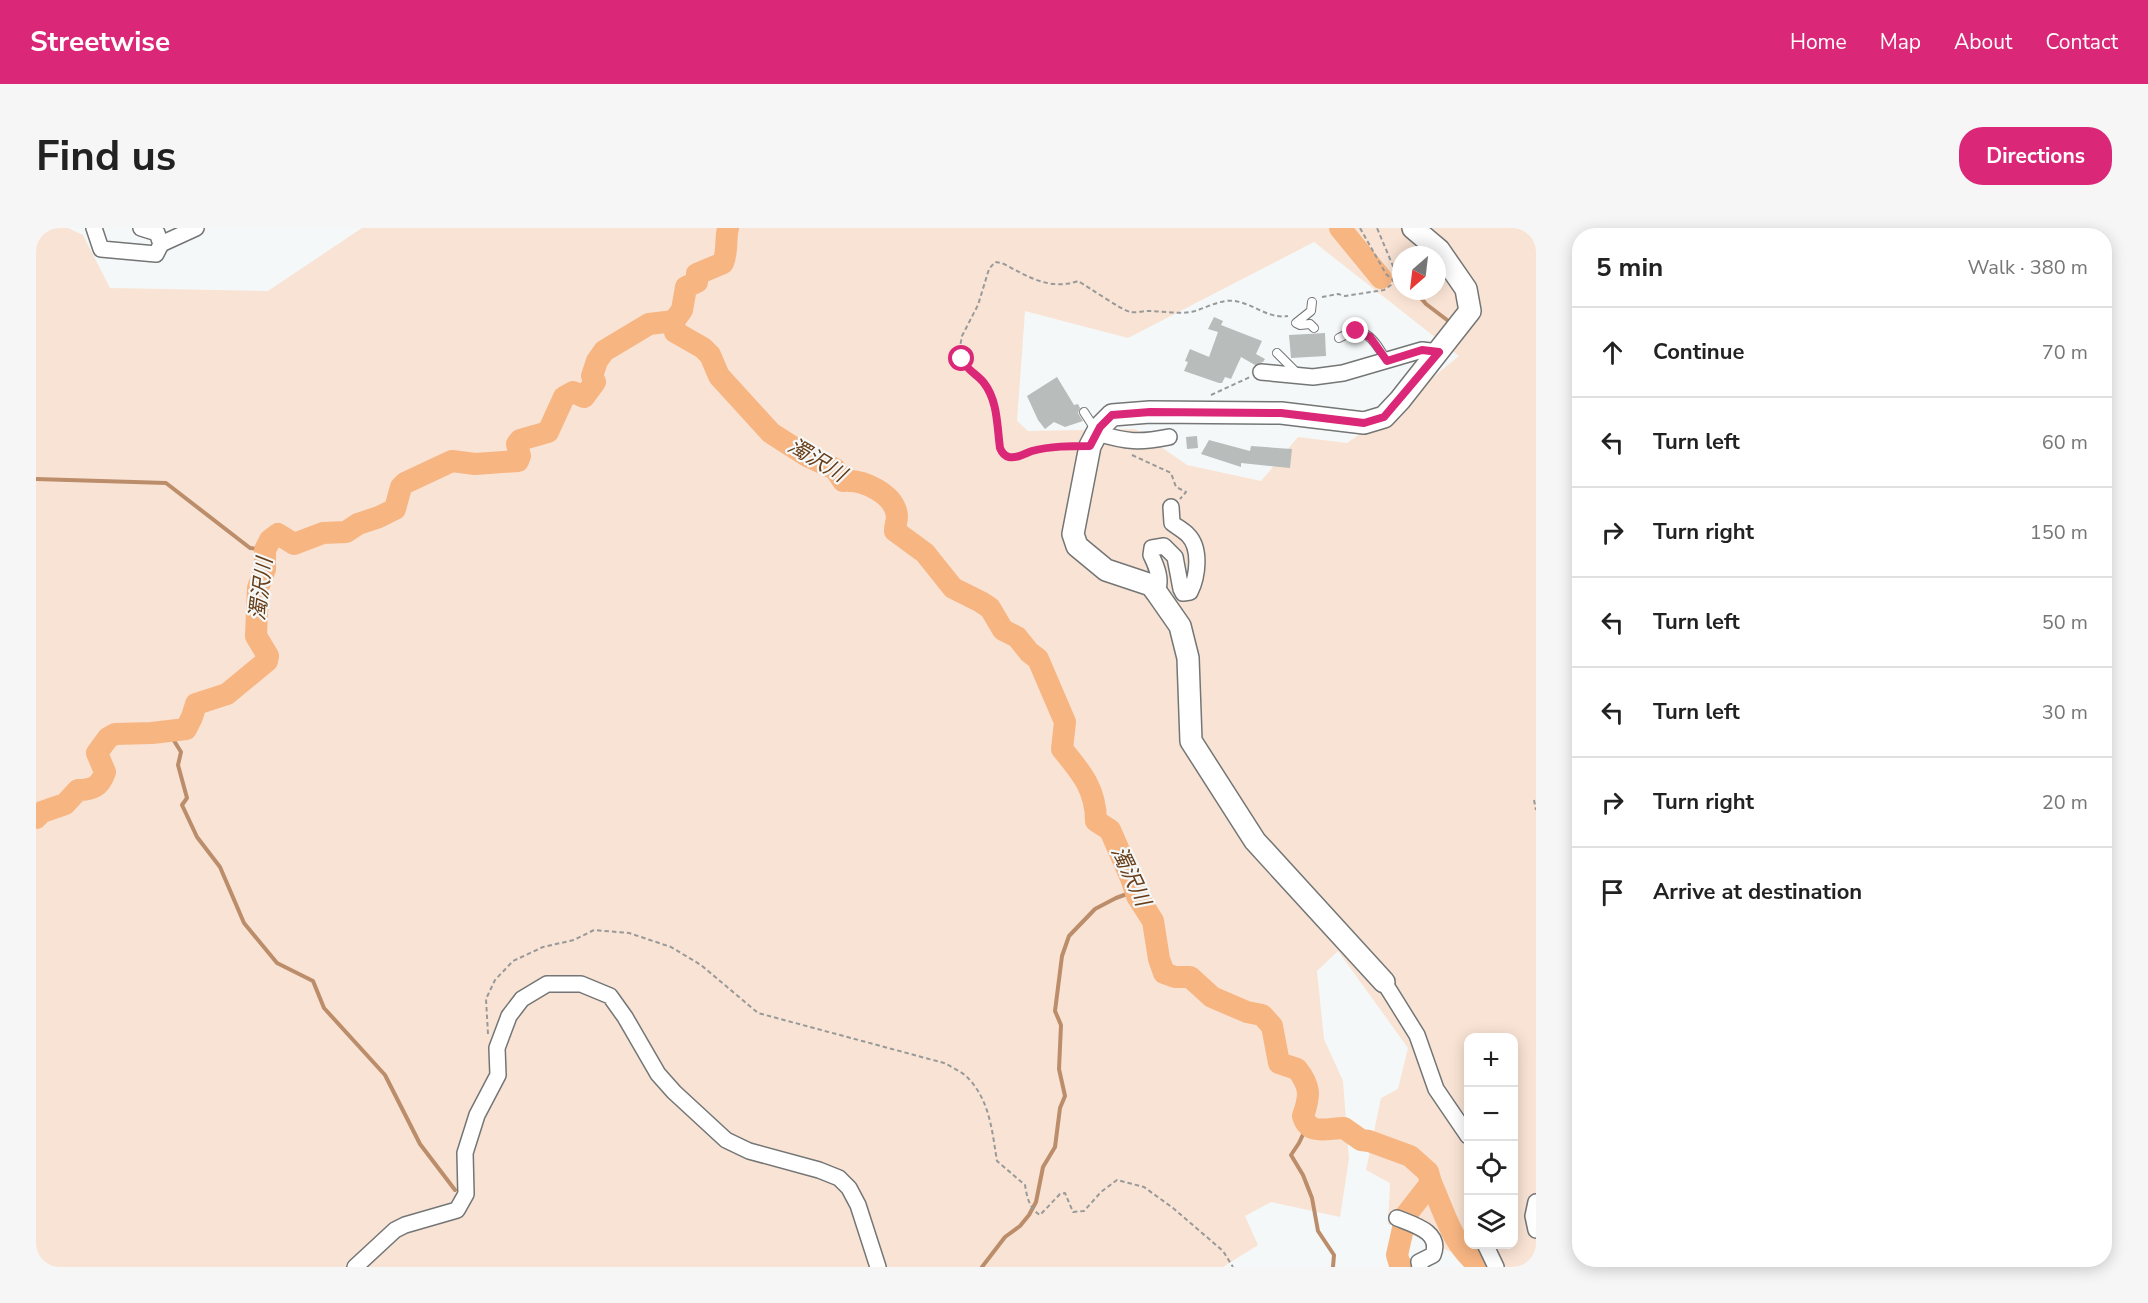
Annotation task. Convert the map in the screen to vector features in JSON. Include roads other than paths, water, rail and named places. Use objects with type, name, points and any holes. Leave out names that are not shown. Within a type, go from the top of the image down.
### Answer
[{"type":"street","points":[[94,228],[101,249],[156,254],[161,244],[196,228]]},
{"type":"street","points":[[141,228],[157,233],[161,244]]},
{"type":"street","points":[[1413,228],[1439,250],[1466,289],[1470,311],[1384,417],[1364,423],[1281,413],[1150,412],[1112,415],[1093,439],[1073,534],[1077,546],[1106,570],[1151,585],[1180,626],[1188,658],[1191,741],[1255,841],[1384,982],[1416,1035],[1436,1089],[1464,1130]]},
{"type":"street","points":[[1261,372],[1313,377],[1343,373],[1422,350],[1439,352]]},
{"type":"street","points":[[1093,439],[1138,442],[1169,437]]},
{"type":"street","points":[[1157,593],[1159,580],[1157,567],[1151,555],[1152,548],[1164,546],[1174,557],[1183,593],[1190,592],[1197,568],[1192,542],[1188,535],[1172,523],[1171,507]]},
{"type":"street","points":[[355,1267],[395,1230],[457,1210],[466,1194],[465,1153],[477,1115],[498,1075],[497,1048],[509,1016],[522,999],[547,984],[581,984],[610,996],[658,1074],[726,1140],[749,1151],[819,1170],[839,1178],[849,1188],[858,1205],[878,1267]]},
{"type":"street","points":[[1536,1202],[1533,1216],[1536,1230]]},
{"type":"street","points":[[1397,1218],[1424,1230],[1434,1239],[1436,1245],[1433,1255],[1419,1262],[1420,1267]]},
{"type":"street","points":[[1487,1249],[1496,1267]]},
{"type":"lane","points":[[1312,302],[1311,311],[1296,323],[1310,324],[1314,328]]},
{"type":"lane","points":[[1340,338],[1350,332],[1364,333],[1377,344],[1387,361]]},
{"type":"lane","points":[[1277,353],[1300,376]]},
{"type":"lane","points":[[1084,412],[1093,439]]},
{"type":"waterway","name":"濁沢川","points":[[728,228],[723,263],[697,274],[697,282],[686,287],[682,310],[674,321],[675,332],[703,348],[710,355],[719,376],[771,433],[807,456],[835,469],[843,481],[868,485],[891,501],[897,516],[895,531],[925,553],[953,588],[990,608],[1003,630],[1017,637],[1038,659],[1065,722],[1062,749],[1076,766],[1091,791],[1096,821],[1110,830],[1137,896],[1153,921],[1159,959],[1164,973],[1175,977],[1190,977],[1212,997],[1247,1012],[1262,1015],[1272,1026],[1279,1063],[1297,1069],[1305,1081],[1308,1097],[1303,1116],[1310,1126],[1319,1130],[1344,1128],[1361,1140],[1410,1156],[1428,1172],[1431,1183],[1406,1215],[1397,1255],[1403,1267]]},
{"type":"waterway","points":[[1340,228],[1381,278]]},
{"type":"waterway","points":[[1423,300],[1451,323]]},
{"type":"waterway","name":"濁沢川","points":[[36,818],[42,812],[65,804],[78,790],[91,788],[98,784],[105,772],[97,753],[108,738],[115,734],[186,729],[196,704],[227,694],[267,661],[268,656],[256,636],[258,588],[265,569],[265,550],[270,540],[278,534],[294,544],[323,533],[346,532],[358,524],[395,509],[401,487],[405,483],[452,461],[475,464],[518,461],[520,456],[517,444],[520,440],[548,432],[564,397],[573,392],[584,397],[595,382],[592,376],[597,361],[604,351],[649,324],[674,321]]},
{"type":"waterway","points":[[36,479],[166,483],[250,548],[265,550]]},
{"type":"waterway","points":[[168,731],[181,752],[178,765],[187,798],[182,805],[197,837],[220,867],[244,923],[277,963],[313,981],[324,1008],[385,1075],[420,1144],[455,1190]]},
{"type":"waterway","points":[[982,1267],[1005,1237],[1020,1226],[1029,1215],[1036,1202],[1043,1167],[1055,1147],[1060,1108],[1065,1096],[1059,1069],[1061,1025],[1055,1011],[1062,956],[1069,936],[1095,909],[1135,891]]},
{"type":"waterway","points":[[1307,1126],[1291,1155],[1303,1175],[1312,1198],[1318,1231],[1334,1255],[1333,1267]]},
{"type":"waterway","points":[[1431,1183],[1456,1239],[1481,1267]]}]
